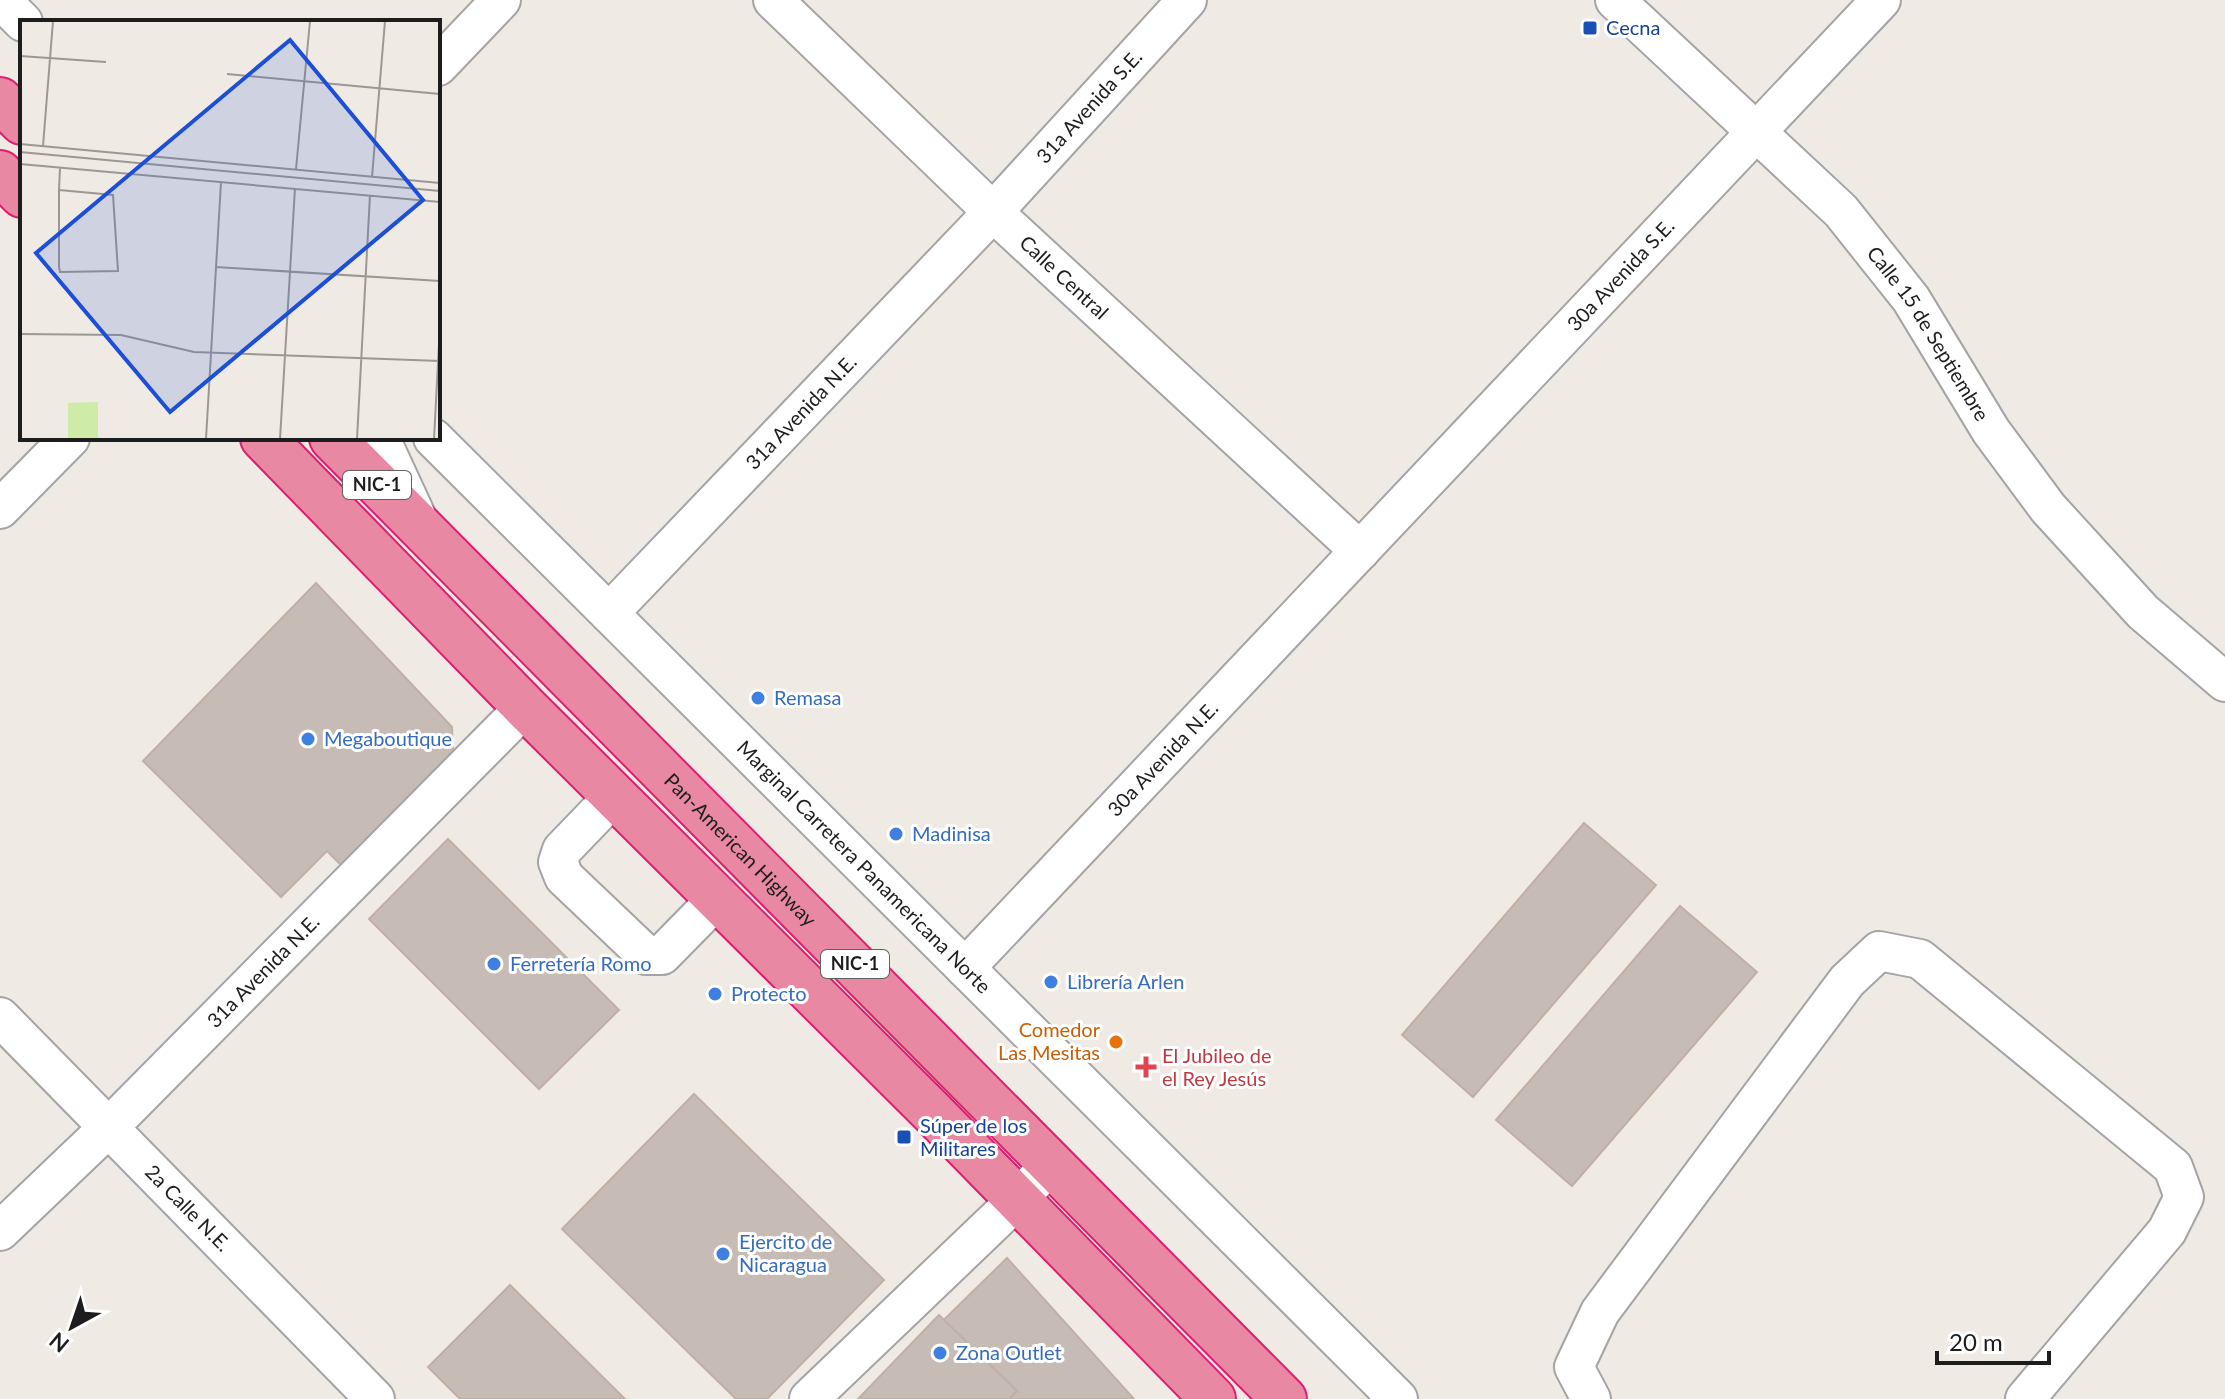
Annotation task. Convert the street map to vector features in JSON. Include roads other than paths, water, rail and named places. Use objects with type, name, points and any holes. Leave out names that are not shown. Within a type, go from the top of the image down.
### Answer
[{"type":"highway","points":[[0,100],[20,120]]},
{"type":"highway","points":[[0,173],[20,193]]},
{"type":"highway","name":"NIC-1","points":[[265,440],[525,707],[932,1112],[1213,1399]]},
{"type":"highway","name":"Pan-American Highway","points":[[334,440],[1284,1399]]},
{"type":"street","points":[[1,0],[21,20]]},
{"type":"street","points":[[440,64],[501,0]]},
{"type":"street","name":"Calle Central","points":[[773,0],[993,212],[1360,551]]},
{"type":"street","name":"31a Avenida S.E.","points":[[993,212],[1187,0]]},
{"type":"street","name":"Calle 15 de Septiembre","points":[[1615,0],[1841,211],[1911,299],[1991,431],[2048,508],[2143,612],[2225,682]]},
{"type":"street","name":"30a Avenida S.E.","points":[[1360,551],[1881,0]]},
{"type":"street","name":"31a Avenida N.E.","points":[[609,613],[993,212]]},
{"type":"street","points":[[0,509],[68,440]]},
{"type":"street","points":[[381,440],[423,532]]},
{"type":"street","name":"Marginal Carretera Panamericana Norte","points":[[435,440],[1398,1399]]},
{"type":"street","name":"30a Avenida N.E.","points":[[965,968],[1360,551]]},
{"type":"street","name":"31a Avenida N.E.","points":[[0,1231],[109,1127],[525,707]]},
{"type":"street","points":[[614,796],[562,850],[558,862],[564,877],[646,955],[662,955],[717,899]]},
{"type":"street","points":[[1591,1399],[1574,1367],[1600,1312],[1847,981],[1879,951],[1920,959],[2173,1167],[2184,1197],[2167,1231],[2025,1399]]},
{"type":"street","name":"2a Calle N.E.","points":[[0,1017],[375,1399]]},
{"type":"street","points":[[809,1399],[1052,1163]]},
{"type":"place","name":"Cecna","points":[[1590,28]]},
{"type":"place","name":"Remasa","points":[[758,698]]},
{"type":"place","name":"Megaboutique","points":[[308,739]]},
{"type":"place","name":"Madinisa","points":[[896,834]]},
{"type":"place","name":"Ferretería Romo","points":[[494,964]]},
{"type":"place","name":"Librería Arlen","points":[[1051,982]]},
{"type":"place","name":"Protecto","points":[[715,994]]},
{"type":"place","name":"Comedor Las Mesitas","points":[[1116,1042]]},
{"type":"place","name":"El Jubileo de el Rey Jesús","points":[[1146,1067]]},
{"type":"place","name":"Súper de los Militares","points":[[904,1137]]},
{"type":"place","name":"Ejercito de Nicaragua","points":[[723,1254]]},
{"type":"place","name":"Zona Outlet","points":[[940,1353]]}]
